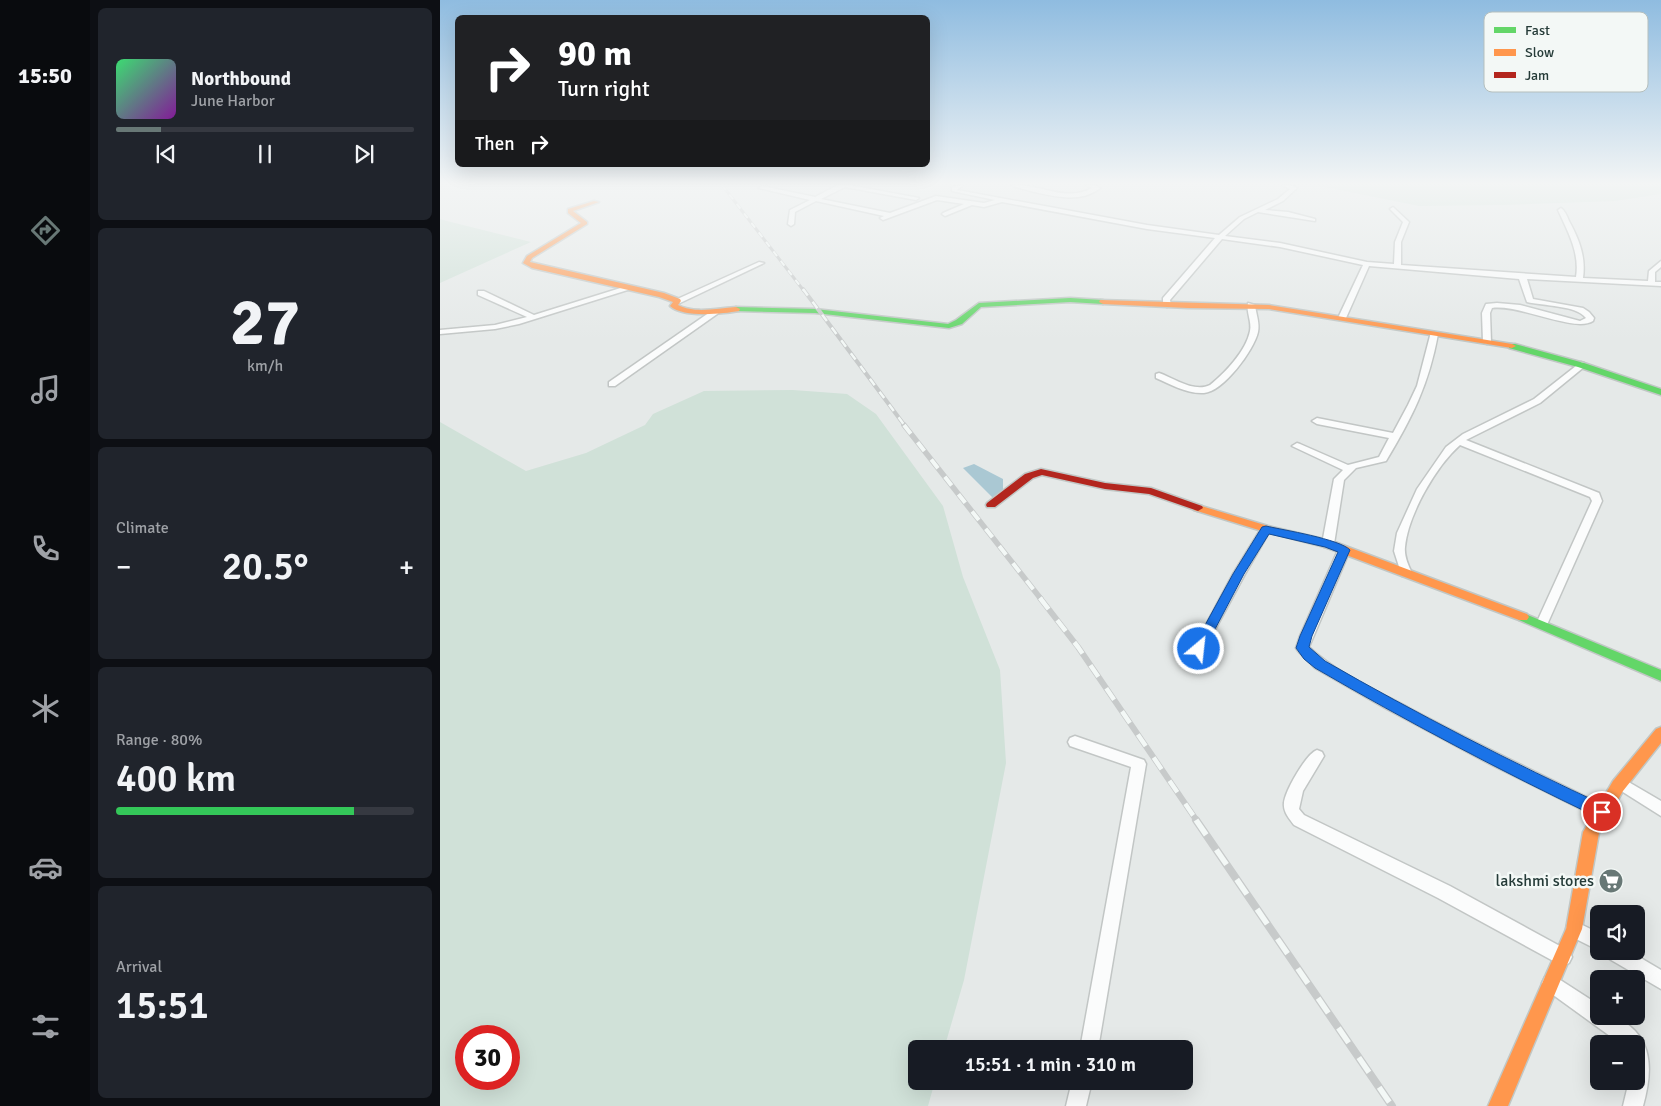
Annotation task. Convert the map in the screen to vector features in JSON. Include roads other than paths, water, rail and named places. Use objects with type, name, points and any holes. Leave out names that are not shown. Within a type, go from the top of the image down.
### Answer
[{"type":"street","points":[[563,237],[529,257],[526,263],[532,266],[661,294],[677,301]]},
{"type":"street","points":[[1211,237],[1280,245],[1367,264],[1436,272],[1661,284]]},
{"type":"street","points":[[1397,267],[1398,242],[1400,237]]},
{"type":"street","points":[[1574,237],[1581,259],[1580,279]]},
{"type":"street","points":[[1167,305],[1166,300],[1220,238]]},
{"type":"street","points":[[761,263],[677,301],[674,306],[676,309],[716,312],[740,308],[785,310],[938,326],[949,326],[958,322],[973,309],[986,303],[1070,300],[1167,305],[1251,306],[1342,318],[1534,351],[1661,392]]},
{"type":"street","points":[[1651,282],[1652,272],[1661,263]]},
{"type":"street","points":[[1342,318],[1367,264]]},
{"type":"street","points":[[1487,342],[1486,313],[1489,306],[1493,305],[1510,306],[1580,323],[1588,321],[1590,318],[1588,314],[1580,309],[1542,304],[1530,300],[1522,276]]},
{"type":"street","points":[[440,332],[495,327],[535,318],[630,288]]},
{"type":"street","points":[[481,293],[535,318]]},
{"type":"street","points":[[1159,376],[1202,390],[1212,388],[1235,366],[1251,342],[1255,323],[1251,306]]},
{"type":"street","points":[[612,384],[716,312]]},
{"type":"street","points":[[1328,544],[1339,478],[1348,469],[1383,459],[1388,447],[1409,414],[1424,381],[1434,334]]},
{"type":"street","points":[[1406,573],[1401,560],[1400,546],[1403,530],[1431,475],[1446,451],[1459,441],[1529,406],[1551,391],[1581,365]]},
{"type":"street","points":[[1317,421],[1395,436]]},
{"type":"street","points":[[1459,441],[1595,495],[1597,500],[1542,624]]},
{"type":"street","points":[[1297,446],[1348,469]]},
{"type":"street","points":[[991,505],[1029,476],[1040,472],[1105,486],[1151,491],[1181,503],[1266,530],[1328,544],[1542,624],[1661,676]]},
{"type":"street","points":[[1199,649],[1238,574],[1266,530]]},
{"type":"street","points":[[1344,550],[1302,648],[1309,656],[1320,665],[1404,713],[1497,762],[1602,812]]},
{"type":"street","points":[[1498,1106],[1574,929],[1590,832],[1620,783],[1661,733]]},
{"type":"street","points":[[1075,742],[1139,764],[1091,1040]]},
{"type":"street","points":[[1317,756],[1298,785],[1291,801],[1292,810],[1299,820],[1444,892],[1563,957]]},
{"type":"street","points":[[1620,783],[1661,809]]},
{"type":"street","points":[[1574,929],[1590,938]]},
{"type":"street","points":[[1627,960],[1661,980]]},
{"type":"street","points":[[1551,983],[1590,1010]]},
{"type":"street","points":[[1612,1025],[1626,1035]]},
{"type":"street","points":[[1076,1106],[1080,1090]]},
{"type":"street","points":[[1633,1106],[1638,1090]]},
{"type":"water","points":[[974,464],[1003,479],[1003,494],[995,500],[963,468]]},
{"type":"railway","points":[[762,237],[804,291]]},
{"type":"railway","points":[[803,289],[905,426]]},
{"type":"railway","points":[[904,425],[1041,599]]},
{"type":"railway","points":[[1040,598],[1078,647],[1197,821]]},
{"type":"railway","points":[[1196,820],[1392,1106]]},
{"type":"place","name":"lakshmi stores","points":[[1611,881]]}]
